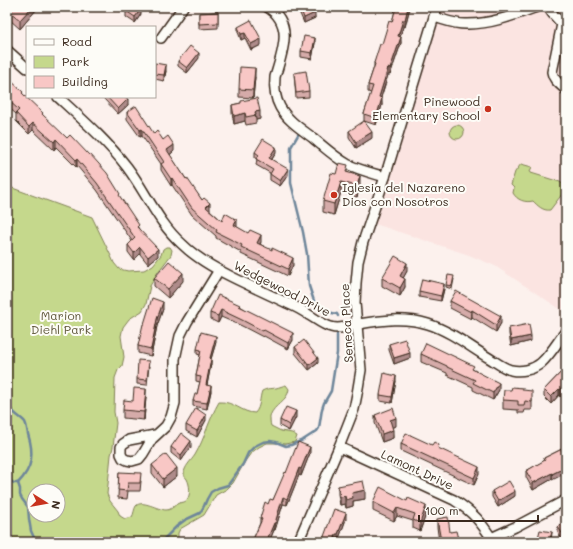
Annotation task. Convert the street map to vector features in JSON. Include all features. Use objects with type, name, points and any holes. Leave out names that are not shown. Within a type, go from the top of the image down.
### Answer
[{"type":"street","points":[[161,38],[183,7]]},
{"type":"street","points":[[267,7],[280,19],[284,31],[284,45],[274,83],[278,103],[286,116],[346,163],[385,177]]},
{"type":"street","name":"Seneca Place","points":[[298,542],[351,417],[357,394],[361,370],[355,296],[358,262],[437,7]]},
{"type":"street","points":[[434,17],[455,23],[472,24],[500,19],[537,7]]},
{"type":"street","points":[[548,7],[562,24],[552,75],[566,90]]},
{"type":"street","points":[[7,50],[26,67]]},
{"type":"street","name":"Wedgewood Drive","points":[[59,98],[110,147],[135,178],[164,225],[176,239],[194,255],[218,270],[308,314],[322,324],[340,328],[380,321],[416,321],[428,324],[452,335],[507,369],[520,371],[540,364],[566,331]]},
{"type":"street","points":[[155,436],[166,426],[174,408],[175,363],[180,336],[218,270]]},
{"type":"street","name":"Lamont Drive","points":[[339,447],[454,500],[466,507],[476,516],[491,541]]},
{"type":"street","points":[[491,541],[566,500]]},
{"type":"shaded area","name":"Pinewood Elementary School","points":[[442,7],[566,7],[566,313],[495,266],[469,255],[375,224]]},
{"type":"green space","points":[[454,125],[460,125],[464,129],[464,135],[460,139],[454,139],[450,135],[450,129]]},
{"type":"green space","points":[[521,164],[532,167],[530,171],[531,173],[560,182],[566,187],[550,210],[543,209],[533,201],[527,202],[522,200],[513,193],[514,188],[511,185],[515,172]]},
{"type":"green space","name":"Marion Diehl Park","points":[[7,186],[92,217],[114,263],[119,269],[128,271],[144,270],[153,265],[161,255],[163,249],[170,247],[172,250],[171,255],[158,272],[150,286],[146,304],[142,311],[129,319],[123,327],[121,336],[124,357],[122,366],[118,370],[115,378],[114,412],[116,423],[107,494],[120,516],[125,519],[132,517],[135,507],[139,504],[146,504],[166,510],[187,500],[190,492],[187,479],[184,476],[184,471],[195,455],[219,402],[229,403],[246,411],[255,413],[259,405],[262,391],[286,385],[289,389],[284,400],[275,408],[270,416],[271,426],[297,436],[295,442],[285,444],[267,443],[251,453],[233,483],[227,489],[216,495],[204,515],[180,529],[178,533],[178,542],[7,542]]},
{"type":"building","points":[[14,7],[32,7],[20,20],[10,12]]},
{"type":"building","points":[[129,7],[138,7],[141,9],[135,17],[126,11]]},
{"type":"building","points":[[300,7],[313,7],[315,13],[304,18]]},
{"type":"building","points":[[396,7],[408,7],[405,20],[403,20],[398,36],[401,37],[390,69],[388,68],[379,97],[382,98],[376,118],[364,114],[373,86],[368,85],[380,44],[382,44],[389,21],[392,22]]},
{"type":"building","points":[[218,12],[218,23],[199,24],[199,13]]},
{"type":"building","points":[[251,20],[261,39],[251,44],[245,33],[241,34],[238,27]]},
{"type":"building","points":[[304,36],[315,38],[312,53],[301,51]]},
{"type":"building","points":[[190,46],[199,53],[187,68],[178,61]]},
{"type":"building","points":[[156,63],[166,65],[164,75],[156,74]]},
{"type":"building","points":[[240,67],[255,68],[253,90],[239,89]]},
{"type":"building","points":[[306,71],[309,91],[296,93],[294,73]]},
{"type":"building","points":[[7,77],[67,138],[70,135],[107,173],[120,194],[119,195],[139,225],[137,227],[158,249],[148,257],[140,247],[134,253],[128,245],[135,238],[97,183],[77,159],[76,160],[56,139],[54,142],[33,123],[29,127],[16,113],[19,110],[7,99]]},
{"type":"building","points":[[108,98],[128,99],[118,109]]},
{"type":"building","points":[[257,98],[260,111],[255,112],[256,115],[246,117],[245,113],[234,116],[232,105],[241,103],[241,101]]},
{"type":"building","points":[[136,106],[154,134],[157,131],[163,140],[168,136],[174,145],[167,150],[202,200],[204,198],[210,203],[206,207],[222,221],[225,213],[237,220],[234,225],[248,233],[250,230],[261,235],[257,243],[293,258],[288,269],[241,247],[242,245],[216,232],[217,230],[192,208],[161,164],[164,162],[142,129],[140,130],[127,112]]},
{"type":"building","points":[[364,121],[372,132],[356,142],[349,131]]},
{"type":"building","points":[[263,139],[276,147],[269,158],[288,169],[280,181],[270,174],[273,169],[256,159],[259,155],[255,152]]},
{"type":"building","points":[[339,163],[348,165],[346,172],[360,176],[357,186],[341,182],[334,204],[323,201],[331,173],[336,174]]},
{"type":"building","points":[[395,256],[407,263],[400,276],[405,279],[400,288],[382,278]]},
{"type":"building","points":[[169,261],[183,273],[168,289],[154,278]]},
{"type":"building","points":[[448,275],[454,276],[452,286],[446,285]]},
{"type":"building","points":[[422,279],[444,284],[441,296],[419,291]]},
{"type":"building","points":[[456,291],[501,316],[496,325],[472,310],[471,312],[450,301]]},
{"type":"building","points":[[218,295],[293,333],[288,343],[221,310],[218,316],[210,313]]},
{"type":"building","points":[[152,298],[163,302],[157,319],[151,349],[138,346],[143,324]]},
{"type":"building","points":[[529,324],[531,336],[511,340],[509,328]]},
{"type":"building","points":[[201,332],[216,336],[210,358],[206,385],[211,386],[207,403],[193,401],[195,394],[197,394],[201,377],[196,376],[201,350],[197,349]]},
{"type":"building","points":[[405,339],[410,353],[394,358],[389,344]]},
{"type":"building","points":[[304,340],[318,358],[309,365],[295,347]]},
{"type":"building","points":[[426,343],[474,366],[472,369],[499,383],[493,393],[473,383],[475,380],[421,354]]},
{"type":"building","points":[[138,360],[149,361],[147,380],[137,379]]},
{"type":"building","points":[[566,367],[566,384],[551,397],[544,390]]},
{"type":"building","points":[[384,373],[396,376],[392,397],[380,395]]},
{"type":"building","points":[[512,387],[532,391],[532,402],[525,401],[524,405],[518,405],[518,401],[503,400],[504,390],[511,390]]},
{"type":"building","points":[[134,388],[146,389],[144,412],[123,410],[124,400],[133,401]]},
{"type":"building","points":[[286,407],[296,411],[289,425],[280,420]]},
{"type":"building","points":[[196,408],[206,415],[197,431],[186,425]]},
{"type":"building","points":[[393,408],[396,418],[390,420],[393,430],[382,434],[375,415]]},
{"type":"building","points":[[181,433],[191,441],[181,455],[171,447]]},
{"type":"building","points":[[406,433],[432,445],[434,442],[439,445],[438,448],[479,467],[474,478],[401,444]]},
{"type":"building","points":[[298,442],[310,447],[301,469],[299,468],[287,499],[283,497],[275,523],[266,542],[252,542],[262,519],[260,518],[265,502],[268,504],[270,499],[273,500],[285,472],[286,473]]},
{"type":"building","points":[[564,448],[566,451],[566,467],[533,483],[526,471],[545,460],[544,458]]},
{"type":"building","points":[[166,454],[177,468],[163,479],[152,465]]},
{"type":"building","points":[[119,472],[141,473],[140,483],[128,483],[127,491],[118,490]]},
{"type":"building","points":[[363,481],[365,490],[352,493],[353,498],[346,500],[345,496],[340,497],[338,486]]},
{"type":"building","points":[[509,481],[515,491],[498,501],[492,491]]},
{"type":"building","points":[[380,487],[407,501],[408,498],[426,506],[420,523],[413,520],[415,514],[397,508],[394,513],[373,502]]},
{"type":"building","points":[[334,509],[346,513],[338,534],[336,534],[334,542],[322,542]]},
{"type":"building","points":[[448,517],[450,532],[456,531],[458,539],[441,541],[437,519]]},
{"type":"building","points":[[566,521],[566,534],[564,536],[558,527]]},
{"type":"building","points":[[540,530],[552,532],[549,542],[537,542]]},
{"type":"waterway","points":[[298,135],[291,147],[291,183],[307,254],[309,286],[315,304],[323,311],[337,314],[338,316]]},
{"type":"waterway","points":[[161,542],[185,520],[200,513],[211,492],[228,485],[243,464],[248,453],[255,446],[263,442],[270,441],[286,446],[291,445],[303,440],[317,431],[319,428],[324,403],[331,391],[337,353],[337,335]]},
{"type":"waterway","points":[[7,397],[11,409],[25,422],[27,426],[31,448],[31,460],[27,472],[18,483]]},
{"type":"waterway","points":[[7,479],[14,483],[18,483]]},
{"type":"waterway","points":[[18,483],[20,495],[28,507],[31,531],[36,542]]},
{"type":"place","name":"Pinewood Elementary School","points":[[488,109]]},
{"type":"place","name":"Iglesia del Nazareno Dios con Nosotros","points":[[334,195]]}]
